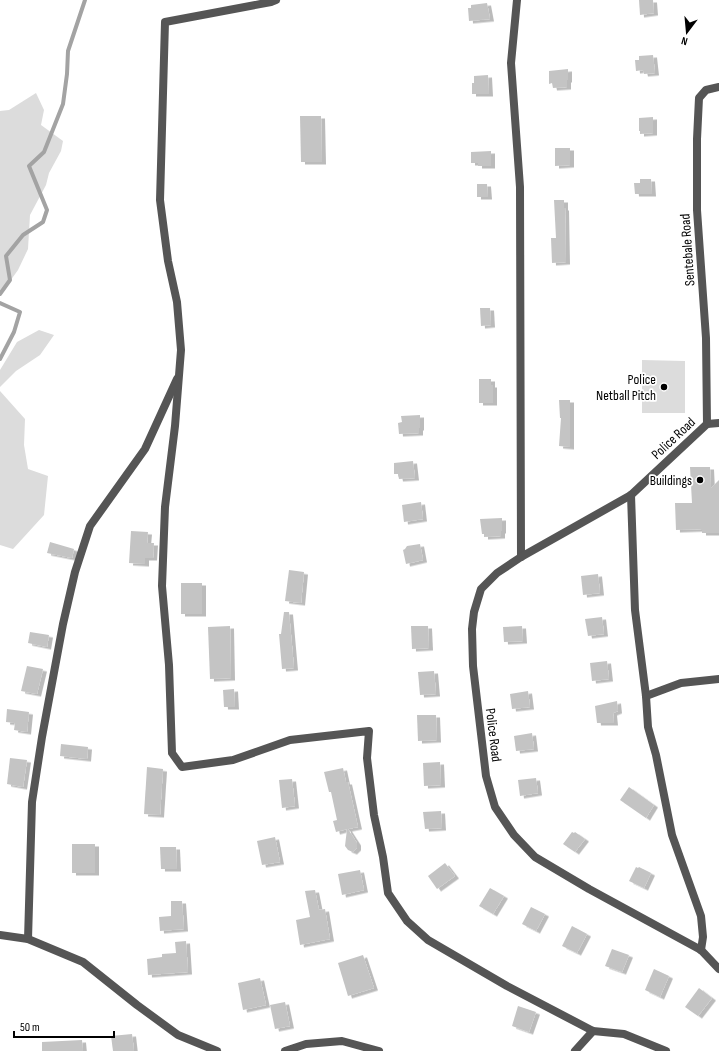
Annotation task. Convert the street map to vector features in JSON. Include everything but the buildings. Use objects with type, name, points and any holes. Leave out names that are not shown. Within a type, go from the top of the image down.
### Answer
[{"type":"street","points":[[276,0],[165,22],[160,200],[168,261],[178,310],[182,350],[165,508],[162,586],[169,665],[172,753],[182,767],[233,760],[290,740],[369,731],[366,758],[374,815],[383,857],[388,893],[407,922],[428,940],[507,986],[593,1031],[624,1034],[666,1051]]},
{"type":"street","points":[[517,0],[511,63],[520,187],[521,557]]},
{"type":"street","name":"Sentebale Road","points":[[707,424],[706,338],[697,210],[697,139],[699,98],[706,90],[719,88]]},
{"type":"street","points":[[28,939],[32,802],[42,737],[63,624],[75,572],[90,526],[145,449],[180,373]]},
{"type":"street","name":"Police Road","points":[[719,423],[707,424],[631,495],[497,572],[481,589],[474,612],[472,629],[473,666],[486,776],[495,808],[514,834],[535,857],[589,889],[701,950],[719,969]]},
{"type":"street","points":[[631,495],[635,610],[646,696],[648,727],[656,755],[672,835],[701,916],[703,937],[701,950]]},
{"type":"street","points":[[646,696],[681,683],[719,679]]},
{"type":"street","points":[[0,935],[28,939],[83,962],[178,1035],[217,1051]]},
{"type":"street","points":[[575,1051],[593,1031]]},
{"type":"street","points":[[285,1051],[306,1044],[342,1041],[379,1051]]},
{"type":"shaded area","points":[[36,93],[44,110],[41,125],[63,141],[61,151],[49,173],[46,185],[30,215],[28,249],[18,270],[0,295],[0,111],[9,110]]},
{"type":"shaded area","points":[[39,330],[54,335],[40,355],[16,371],[0,387],[0,370],[17,342]]},
{"type":"shaded area","name":"Police Netball Pitch","points":[[642,360],[685,361],[685,413],[642,413]]},
{"type":"shaded area","points":[[0,391],[25,419],[24,445],[28,469],[48,476],[44,515],[13,549],[0,545]]},
{"type":"waterway","points":[[0,294],[10,280],[6,256],[23,235],[43,222],[47,210],[29,166],[44,152],[63,104],[68,51],[85,0]]},
{"type":"waterway","points":[[0,303],[20,312],[14,332],[0,359]]},
{"type":"place","name":"Police Netball Pitch","points":[[664,387]]},
{"type":"place","name":"Buildings","points":[[700,480]]}]
